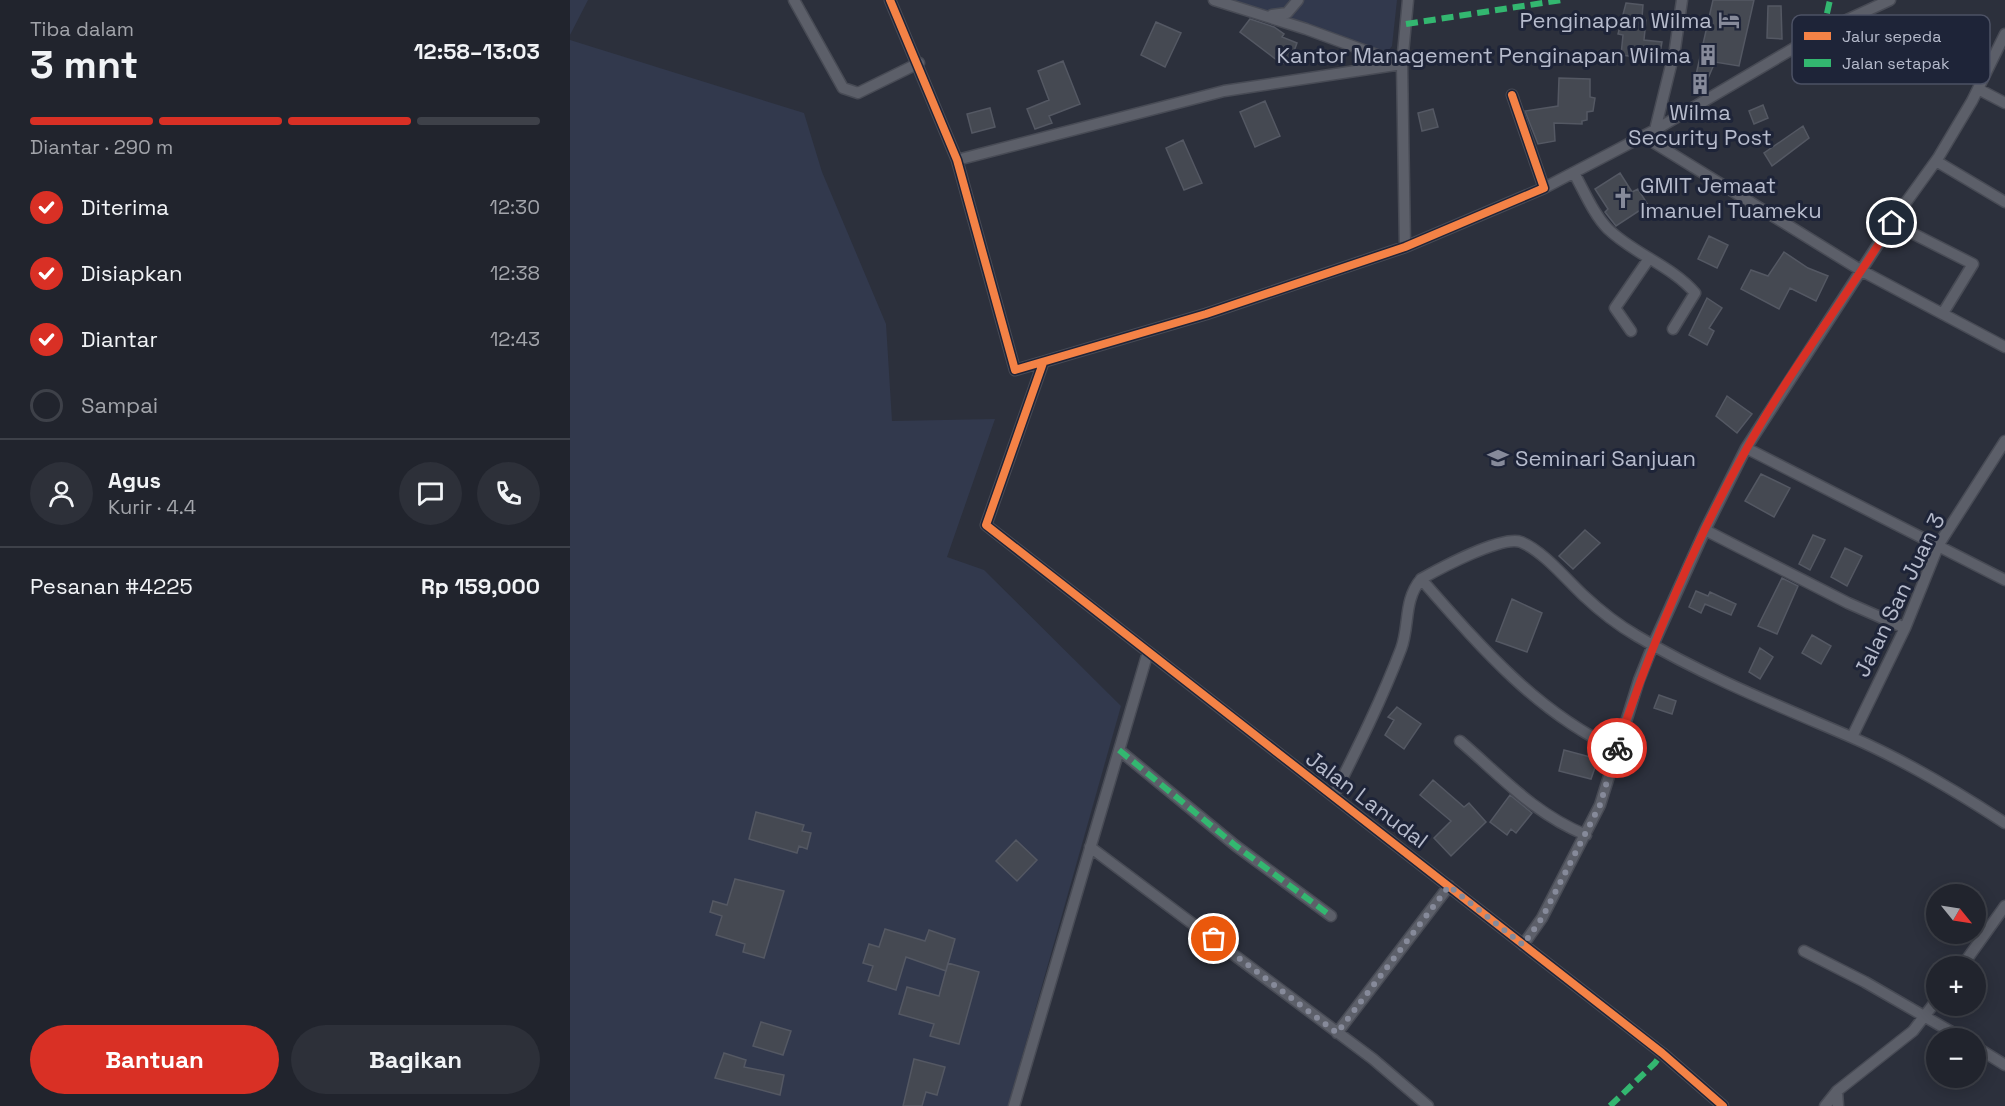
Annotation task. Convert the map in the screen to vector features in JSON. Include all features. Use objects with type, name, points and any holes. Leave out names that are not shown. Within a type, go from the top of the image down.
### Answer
[{"type":"street","points":[[794,0],[843,88],[858,93],[919,63]]},
{"type":"street","points":[[890,0],[919,63],[957,160],[1015,370],[1206,314],[1405,247],[1574,173],[1644,136],[1792,49]]},
{"type":"street","points":[[1214,0],[1295,25],[1402,64]]},
{"type":"street","points":[[1230,0],[1276,15],[1287,13],[1298,0]]},
{"type":"street","points":[[1405,247],[1402,64],[1408,0]]},
{"type":"street","points":[[1654,130],[1675,49],[1682,0]]},
{"type":"street","points":[[1857,15],[1890,0]]},
{"type":"street","points":[[1990,65],[2005,34]]},
{"type":"street","points":[[957,160],[1224,91],[1402,64]]},
{"type":"street","points":[[1523,945],[1542,918],[1600,805],[1616,749],[1653,645],[1705,530],[1746,448],[1892,223],[1936,161],[1980,84]]},
{"type":"street","points":[[1978,89],[2005,103]]},
{"type":"street","points":[[1512,95],[1544,188]]},
{"type":"street","points":[[1644,136],[1862,271],[2005,347]]},
{"type":"street","points":[[1936,161],[2005,202]]},
{"type":"street","points":[[1574,173],[1606,228],[1648,260],[1678,278],[1695,293],[1673,329]]},
{"type":"street","points":[[1892,223],[1973,264],[1942,312]]},
{"type":"street","points":[[1631,331],[1615,308],[1648,260]]},
{"type":"street","name":"Jalan Lanudal","points":[[1043,363],[986,525],[1662,1053],[1723,1106]]},
{"type":"street","name":"Jalan San Juan 3","points":[[1852,737],[1905,628],[1940,544],[2005,441]]},
{"type":"street","points":[[1746,448],[1940,544],[2005,580]]},
{"type":"street","points":[[1705,530],[1848,603],[1905,628]]},
{"type":"street","points":[[1334,795],[1402,646],[1409,600],[1421,579],[1503,543],[1520,542],[1557,569],[1603,613],[1653,645],[1793,712],[1852,737],[1967,798],[2005,823]]},
{"type":"street","points":[[1421,579],[1515,681],[1582,733],[1616,749]]},
{"type":"street","points":[[1014,1106],[1148,652]]},
{"type":"street","points":[[1460,741],[1535,808],[1561,825],[1586,835]]},
{"type":"street","points":[[1119,750],[1236,846],[1331,915]]},
{"type":"street","points":[[1090,847],[1373,1059],[1428,1106]]},
{"type":"street","points":[[1337,1033],[1449,886]]},
{"type":"street","points":[[1969,956],[2005,906]]},
{"type":"street","points":[[1804,951],[1945,1028]]},
{"type":"street","points":[[1825,1106],[1837,1091],[1913,1030],[1925,1016]]},
{"type":"street","points":[[1986,1053],[2005,1065]]},
{"type":"street","points":[[1837,1091],[1838,1106]]},
{"type":"shaded area","points":[[570,0],[588,0],[570,35]]},
{"type":"shaded area","points":[[1210,0],[1397,0],[1392,46],[1387,53]]},
{"type":"shaded area","points":[[570,40],[804,113],[822,172],[886,324],[892,421],[995,419],[947,557],[984,570],[1121,706],[1008,1106],[570,1106]]},
{"type":"building","points":[[1713,0],[1754,0],[1739,66],[1715,62],[1703,90],[1693,88]]},
{"type":"building","points":[[1626,3],[1643,5],[1642,17],[1646,20],[1644,40],[1662,42],[1659,59],[1648,57],[1647,62],[1637,60],[1637,57],[1621,55],[1623,35],[1618,34]]},
{"type":"building","points":[[1768,6],[1781,6],[1782,39],[1767,38]]},
{"type":"building","points":[[1250,19],[1274,27],[1284,34],[1282,37],[1297,43],[1289,65],[1278,61],[1240,32]]},
{"type":"building","points":[[1156,22],[1181,33],[1165,67],[1141,55]]},
{"type":"building","points":[[1063,61],[1080,104],[1049,116],[1052,123],[1035,129],[1027,109],[1049,100],[1038,71]]},
{"type":"building","points":[[1559,78],[1590,79],[1590,97],[1595,98],[1593,111],[1587,112],[1587,120],[1582,121],[1582,124],[1554,123],[1555,141],[1538,144],[1525,111],[1558,106]]},
{"type":"building","points":[[1265,101],[1280,136],[1255,147],[1240,112]]},
{"type":"building","points":[[1763,105],[1768,118],[1754,124],[1749,111]]},
{"type":"building","points":[[990,108],[995,127],[972,133],[967,114]]},
{"type":"building","points":[[1433,109],[1438,127],[1422,131],[1418,113]]},
{"type":"building","points":[[1803,126],[1809,138],[1772,166],[1764,153]]},
{"type":"building","points":[[1183,140],[1202,183],[1184,190],[1166,148]]},
{"type":"building","name":"GMIT Jemaat Imanuel Tuameku","points":[[1620,173],[1632,192],[1638,189],[1648,205],[1616,226],[1605,212],[1608,209],[1595,189]]},
{"type":"building","points":[[1709,236],[1728,245],[1717,268],[1698,259]]},
{"type":"building","points":[[1784,252],[1808,268],[1828,276],[1816,301],[1790,288],[1779,309],[1741,289],[1751,270],[1768,276]]},
{"type":"building","points":[[1707,298],[1722,308],[1709,328],[1714,331],[1707,345],[1689,335]]},
{"type":"building","points":[[1727,396],[1752,414],[1737,433],[1716,416]]},
{"type":"building","points":[[1761,474],[1790,488],[1774,517],[1745,501]]},
{"type":"building","points":[[1585,530],[1600,543],[1573,569],[1559,556]]},
{"type":"building","points":[[1813,535],[1825,540],[1810,570],[1799,564]]},
{"type":"building","points":[[1845,548],[1862,556],[1847,586],[1831,577]]},
{"type":"building","points":[[1782,578],[1798,586],[1777,634],[1758,626]]},
{"type":"building","points":[[1696,591],[1708,596],[1710,592],[1736,604],[1731,615],[1705,604],[1701,613],[1689,607]]},
{"type":"building","points":[[1512,599],[1542,613],[1527,652],[1496,641]]},
{"type":"building","points":[[1812,635],[1831,646],[1821,664],[1802,653]]},
{"type":"building","points":[[1760,648],[1773,657],[1760,679],[1749,672]]},
{"type":"building","points":[[1659,695],[1676,701],[1672,714],[1654,708]]},
{"type":"building","points":[[1397,707],[1421,724],[1404,749],[1385,735],[1394,720],[1388,717]]},
{"type":"building","points":[[1564,750],[1598,759],[1591,779],[1559,771]]},
{"type":"building","points":[[1433,780],[1464,807],[1469,803],[1486,822],[1451,856],[1434,838],[1451,821],[1420,795]]},
{"type":"building","points":[[1510,795],[1532,813],[1516,833],[1511,829],[1507,835],[1490,822]]},
{"type":"building","points":[[756,812],[804,825],[802,831],[811,833],[807,849],[799,846],[797,853],[749,839]]},
{"type":"building","points":[[1016,840],[1037,860],[1017,881],[996,861]]},
{"type":"building","points":[[735,879],[784,891],[764,958],[743,952],[745,944],[716,935],[722,916],[710,912],[713,901],[727,905]]},
{"type":"building","points":[[885,929],[925,941],[929,930],[955,939],[946,971],[906,957],[896,990],[868,981],[873,966],[863,963],[869,944],[879,947]]},
{"type":"building","points":[[948,963],[979,972],[959,1044],[930,1036],[934,1024],[899,1014],[907,987],[939,996]]},
{"type":"building","points":[[761,1022],[791,1031],[783,1055],[753,1046]]},
{"type":"building","points":[[724,1053],[746,1060],[744,1067],[784,1075],[780,1095],[715,1078]]},
{"type":"building","points":[[914,1059],[945,1067],[937,1095],[926,1092],[922,1106],[903,1106]]},
{"type":"marked path","points":[[1406,24],[1562,0]]},
{"type":"marked path","points":[[1827,15],[1830,0]]},
{"type":"marked path","points":[[1119,750],[1236,846],[1331,916]]},
{"type":"marked path","points":[[1610,1106],[1655,1063],[1662,1053]]},
{"type":"cycle path","points":[[890,0],[957,160],[1015,370],[1206,314],[1405,247],[1544,188],[1512,95]]},
{"type":"cycle path","points":[[1043,363],[986,525],[1662,1053],[1723,1106]]},
{"type":"way so far","points":[[1214,939],[1337,1033],[1449,886],[1523,945],[1542,918],[1600,805],[1617,748]]},
{"type":"place","name":"Penginapan Wilma","points":[[1729,20]]},
{"type":"place","name":"Kantor Management Penginapan Wilma","points":[[1708,55]]},
{"type":"place","name":"Wilma Security Post","points":[[1700,84]]},
{"type":"place","name":"GMIT Jemaat Imanuel Tuameku","points":[[1623,198]]},
{"type":"place","name":"Seminari Sanjuan","points":[[1498,458]]},
{"type":"route","points":[[1617,748],[1653,645],[1705,530],[1746,448],[1892,223]]}]
